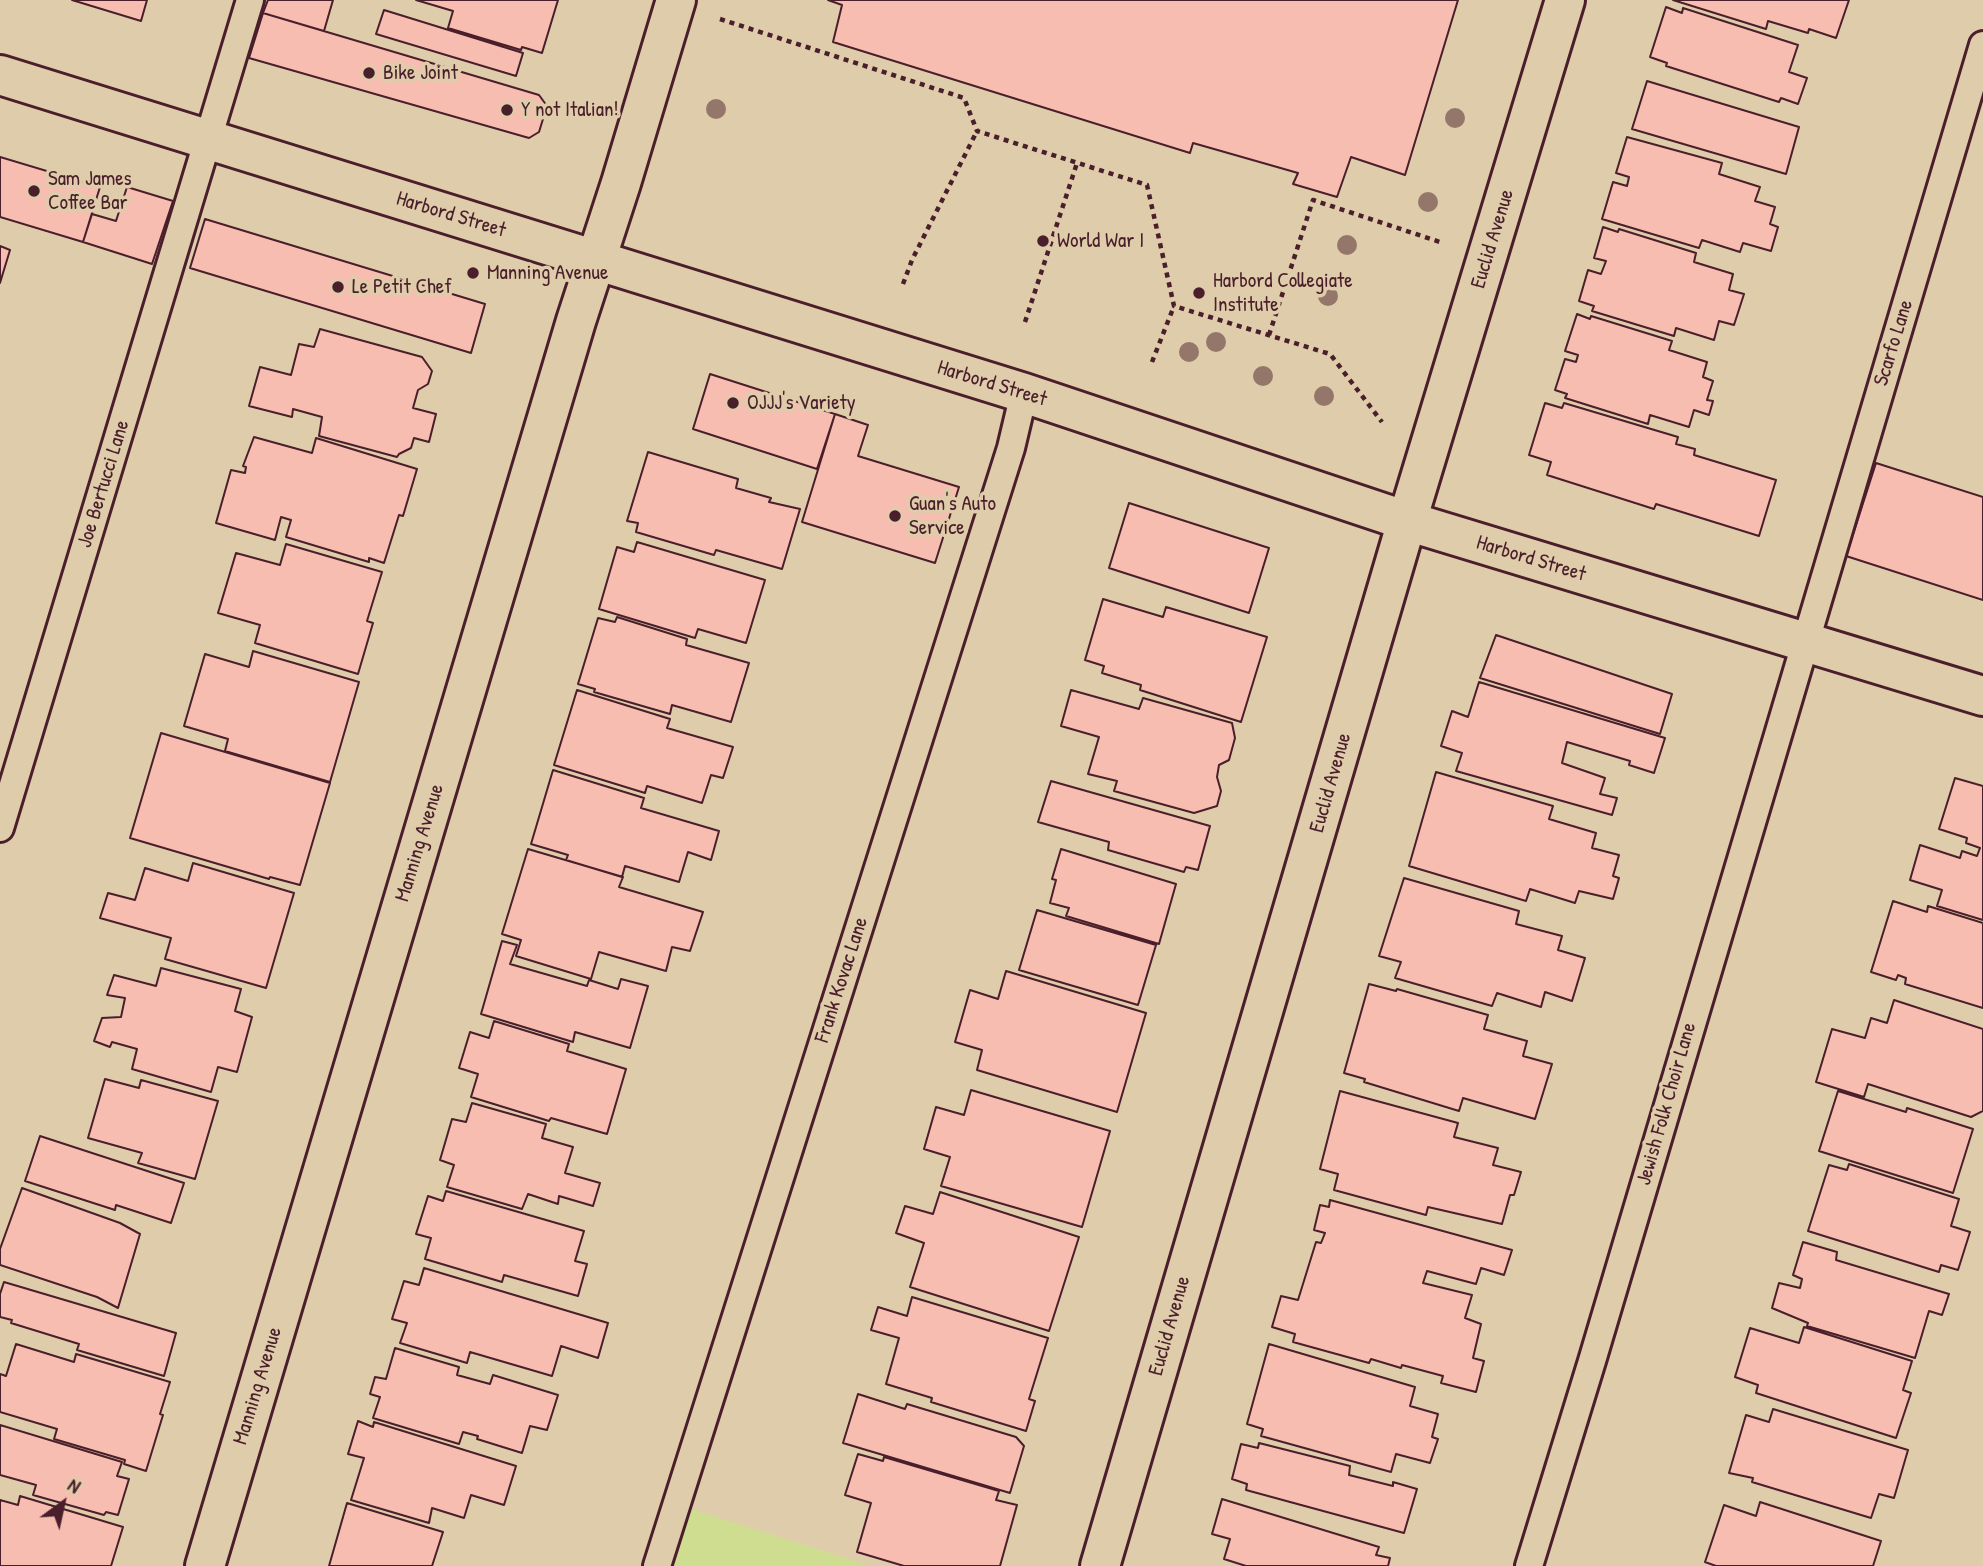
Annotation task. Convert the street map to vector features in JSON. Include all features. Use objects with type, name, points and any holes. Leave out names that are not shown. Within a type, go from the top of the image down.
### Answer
[{"type":"street","name":"Manning Avenue","points":[[205,1566],[595,260],[676,0]]},
{"type":"street","name":"Euclid Avenue","points":[[1100,1566],[1407,521],[1565,0]]},
{"type":"street","name":"Harbord Street","points":[[0,75],[1024,393],[1407,521],[1983,696]]},
{"type":"lane","name":"Joe Bertucci Lane","points":[[0,828],[250,0]]},
{"type":"lane","name":"Scarfo Lane","points":[[1805,642],[1983,45]]},
{"type":"lane","name":"Frank Kovac Lane","points":[[657,1566],[1011,447],[1024,393]]},
{"type":"lane","name":"Jewish Folk Choir Lane","points":[[1529,1566],[1805,642]]},
{"type":"path","points":[[715,18],[964,98],[977,131],[912,260],[903,284]]},
{"type":"path","points":[[977,131],[1147,185],[1174,306],[1152,362]]},
{"type":"path","points":[[1025,322],[1077,163]]},
{"type":"path","points":[[1269,335],[1313,200],[1453,246]]},
{"type":"path","points":[[1174,306],[1330,355],[1382,422]]},
{"type":"green space","points":[[691,1509],[871,1566],[674,1566]]},
{"type":"building","points":[[72,0],[147,0],[141,21]]},
{"type":"building","points":[[268,0],[333,0],[324,31],[263,13]]},
{"type":"building","points":[[416,0],[558,0],[542,53],[522,47],[521,50],[448,28],[453,11]]},
{"type":"building","points":[[828,0],[1458,0],[1405,175],[1351,157],[1337,197],[1293,184],[1298,173],[1193,143],[1190,153],[833,42],[842,5]]},
{"type":"building","points":[[1673,0],[1849,0],[1836,38],[1809,29],[1808,33],[1768,21],[1766,29]]},
{"type":"building","points":[[1666,7],[1682,13],[1683,8],[1798,45],[1789,72],[1807,78],[1798,104],[1781,98],[1779,102],[1666,66],[1667,63],[1650,57]]},
{"type":"building","points":[[384,10],[523,53],[516,76],[376,34]]},
{"type":"building","points":[[263,13],[539,95],[547,106],[539,132],[529,138],[249,58]]},
{"type":"building","points":[[1647,81],[1799,127],[1786,174],[1632,129]]},
{"type":"building","points":[[1627,137],[1722,163],[1719,174],[1760,187],[1755,201],[1775,207],[1770,224],[1778,227],[1771,251],[1743,243],[1740,252],[1702,240],[1699,248],[1602,219],[1613,182],[1627,186],[1629,177],[1616,173]]},
{"type":"building","points":[[0,157],[100,187],[83,242],[0,217]]},
{"type":"building","points":[[127,187],[173,201],[152,264],[83,242],[92,214],[116,221]]},
{"type":"building","points":[[205,219],[485,304],[471,353],[190,268]]},
{"type":"building","points":[[1603,227],[1618,232],[1619,229],[1696,253],[1694,262],[1733,274],[1729,290],[1744,294],[1734,325],[1719,321],[1714,340],[1676,328],[1674,336],[1592,311],[1594,306],[1579,301],[1588,270],[1601,274],[1606,261],[1594,258]]},
{"type":"building","points":[[0,246],[10,250],[0,283]]},
{"type":"building","points":[[1577,314],[1672,341],[1669,350],[1707,362],[1703,377],[1713,381],[1707,400],[1713,401],[1709,415],[1694,410],[1689,427],[1650,415],[1648,424],[1565,398],[1567,394],[1555,390],[1565,359],[1576,362],[1578,355],[1565,351]]},
{"type":"building","points":[[320,329],[422,357],[432,371],[428,384],[418,390],[413,408],[436,414],[429,442],[414,438],[411,448],[397,457],[319,436],[322,417],[293,409],[292,417],[249,406],[260,367],[291,375],[299,344],[314,347]]},
{"type":"building","points":[[710,374],[835,414],[817,469],[693,429]]},
{"type":"building","points":[[1545,403],[1562,408],[1564,403],[1678,437],[1676,444],[1695,449],[1694,455],[1776,480],[1759,536],[1656,504],[1654,509],[1547,475],[1551,462],[1529,455]]},
{"type":"building","points":[[835,414],[868,425],[858,456],[959,487],[935,563],[802,522]]},
{"type":"building","points":[[254,437],[312,453],[316,438],[417,469],[403,516],[399,515],[384,563],[369,558],[369,562],[286,537],[291,520],[281,517],[275,540],[216,523],[231,470],[245,473],[246,467],[243,466]]},
{"type":"building","points":[[648,452],[738,479],[736,488],[771,498],[769,502],[800,509],[782,569],[716,550],[714,555],[636,532],[638,523],[627,521]]},
{"type":"building","points":[[1876,463],[1983,497],[1983,600],[1846,556]]},
{"type":"building","points":[[1129,503],[1269,548],[1249,613],[1109,568]]},
{"type":"building","points":[[637,542],[765,580],[746,643],[698,629],[695,638],[599,609],[617,547],[634,552]]},
{"type":"building","points":[[286,544],[382,572],[367,621],[373,623],[358,674],[255,643],[260,625],[218,613],[236,553],[280,565]]},
{"type":"building","points":[[1103,599],[1163,617],[1166,607],[1267,637],[1241,722],[1140,690],[1141,685],[1102,673],[1104,666],[1085,660]]},
{"type":"building","points":[[617,617],[687,639],[686,645],[749,663],[731,722],[672,705],[670,714],[594,692],[595,689],[578,684],[598,618],[615,622]]},
{"type":"building","points":[[1496,635],[1672,694],[1660,734],[1480,678]]},
{"type":"building","points":[[253,651],[359,682],[330,782],[225,751],[228,739],[184,726],[205,654],[249,667]]},
{"type":"building","points":[[1479,682],[1665,738],[1654,773],[1629,765],[1630,761],[1567,742],[1562,763],[1605,778],[1600,794],[1617,798],[1612,815],[1456,771],[1462,753],[1441,746],[1452,711],[1468,717]]},
{"type":"building","points":[[577,690],[670,719],[667,728],[733,747],[723,778],[711,775],[702,803],[647,786],[645,793],[554,765]]},
{"type":"building","points":[[1071,690],[1139,709],[1143,698],[1232,723],[1235,738],[1229,760],[1219,765],[1217,777],[1221,791],[1217,806],[1194,813],[1114,791],[1117,781],[1088,774],[1099,737],[1061,726]]},
{"type":"building","points":[[161,733],[330,783],[300,885],[270,877],[269,879],[130,838]]},
{"type":"building","points":[[553,770],[644,798],[641,808],[719,831],[711,860],[688,852],[679,882],[625,866],[622,877],[566,860],[568,855],[531,844]]},
{"type":"building","points":[[1436,772],[1553,806],[1549,819],[1596,833],[1592,848],[1619,855],[1613,876],[1619,878],[1613,899],[1579,891],[1575,903],[1530,889],[1526,901],[1409,866]]},
{"type":"building","points":[[1955,778],[1983,786],[1983,920],[1937,906],[1942,890],[1910,880],[1920,845],[1960,858],[1962,851],[1977,856],[1980,848],[1966,843],[1967,838],[1939,829]]},
{"type":"building","points":[[1051,781],[1210,826],[1198,870],[1186,867],[1184,872],[1108,850],[1109,842],[1038,822]]},
{"type":"building","points":[[528,849],[623,877],[619,887],[703,912],[690,951],[672,947],[666,971],[599,952],[591,979],[516,956],[521,940],[502,934]]},
{"type":"building","points":[[1061,849],[1176,884],[1159,944],[1066,916],[1069,908],[1050,903],[1056,880],[1052,879]]},
{"type":"building","points":[[193,863],[294,893],[266,988],[165,959],[171,938],[100,918],[108,893],[135,900],[145,868],[188,881]]},
{"type":"building","points":[[1404,878],[1519,911],[1516,924],[1562,936],[1558,950],[1585,958],[1572,1001],[1545,992],[1541,1007],[1497,993],[1492,1006],[1395,978],[1401,962],[1379,956]]},
{"type":"building","points":[[1893,901],[1927,912],[1928,906],[1983,923],[1983,1008],[1905,984],[1906,978],[1898,975],[1896,980],[1871,972]]},
{"type":"building","points":[[1037,910],[1156,945],[1138,1005],[1019,970]]},
{"type":"building","points":[[502,941],[517,945],[510,964],[587,986],[589,980],[618,989],[621,979],[648,986],[630,1048],[575,1032],[573,1042],[481,1014]]},
{"type":"building","points":[[161,968],[241,989],[235,1011],[252,1017],[237,1072],[218,1067],[211,1092],[132,1069],[137,1049],[112,1042],[110,1047],[94,1041],[102,1018],[121,1017],[125,998],[107,995],[114,975],[156,986]]},
{"type":"building","points":[[1006,971],[1146,1013],[1117,1112],[977,1070],[982,1050],[955,1042],[970,990],[998,999]]},
{"type":"building","points":[[1369,984],[1396,991],[1397,989],[1488,1015],[1484,1029],[1527,1041],[1523,1056],[1552,1064],[1535,1119],[1463,1098],[1459,1111],[1364,1082],[1365,1079],[1344,1073]]},
{"type":"building","points":[[1894,1000],[1983,1029],[1983,1111],[1971,1117],[1868,1084],[1864,1097],[1816,1082],[1832,1029],[1865,1038],[1871,1018],[1887,1023]]},
{"type":"building","points":[[494,1021],[569,1044],[567,1051],[626,1069],[607,1134],[551,1118],[549,1121],[471,1097],[478,1074],[459,1068],[470,1032],[489,1038]]},
{"type":"building","points":[[105,1079],[139,1088],[141,1080],[218,1101],[195,1179],[138,1163],[142,1153],[88,1138]]},
{"type":"building","points":[[971,1090],[1110,1131],[1082,1227],[941,1186],[950,1157],[924,1149],[936,1107],[964,1115]]},
{"type":"building","points":[[1340,1091],[1458,1123],[1454,1137],[1498,1148],[1493,1165],[1521,1172],[1514,1195],[1510,1195],[1502,1224],[1428,1207],[1426,1215],[1334,1190],[1338,1174],[1320,1169]]},
{"type":"building","points":[[1838,1091],[1906,1112],[1907,1108],[1973,1129],[1953,1193],[1819,1151]]},
{"type":"building","points":[[472,1103],[546,1124],[542,1138],[573,1147],[565,1173],[600,1183],[593,1206],[559,1196],[558,1204],[528,1194],[522,1209],[447,1187],[454,1165],[440,1160],[452,1119],[466,1122]]},
{"type":"building","points":[[40,1136],[184,1183],[171,1223],[116,1205],[115,1210],[25,1181]]},
{"type":"building","points":[[1849,1164],[1959,1199],[1951,1226],[1970,1232],[1958,1270],[1941,1265],[1939,1272],[1808,1231],[1829,1165],[1847,1170]]},
{"type":"building","points":[[22,1188],[120,1223],[140,1234],[118,1308],[97,1297],[0,1265],[0,1249]]},
{"type":"building","points":[[446,1191],[584,1231],[575,1261],[587,1264],[578,1296],[504,1275],[502,1282],[425,1259],[431,1238],[416,1234],[428,1196],[443,1201]]},
{"type":"building","points":[[940,1192],[1079,1237],[1049,1331],[910,1287],[924,1243],[896,1233],[905,1206],[933,1214]]},
{"type":"building","points":[[1330,1200],[1512,1250],[1504,1275],[1481,1268],[1476,1284],[1427,1271],[1423,1283],[1472,1295],[1465,1318],[1481,1324],[1473,1358],[1484,1361],[1476,1392],[1441,1383],[1443,1376],[1371,1359],[1369,1363],[1293,1342],[1295,1334],[1272,1327],[1281,1296],[1298,1300],[1316,1242],[1321,1243],[1325,1233],[1314,1230],[1320,1205],[1329,1207]]},
{"type":"building","points":[[1803,1242],[1837,1252],[1836,1260],[1949,1294],[1942,1315],[1929,1311],[1915,1358],[1807,1326],[1808,1323],[1772,1308],[1779,1283],[1800,1288],[1802,1279],[1793,1275]]},
{"type":"building","points":[[424,1268],[608,1323],[598,1358],[561,1346],[552,1376],[470,1352],[467,1363],[400,1343],[407,1323],[392,1319],[404,1281],[419,1285]]},
{"type":"building","points":[[4,1282],[176,1333],[164,1376],[77,1350],[79,1344],[11,1323],[12,1320],[0,1317],[0,1294]]},
{"type":"building","points":[[912,1297],[1048,1338],[1029,1399],[1035,1401],[1026,1431],[931,1402],[932,1398],[886,1384],[899,1338],[871,1330],[878,1307],[907,1316]]},
{"type":"building","points":[[1804,1327],[1912,1361],[1903,1390],[1911,1393],[1896,1438],[1756,1393],[1758,1385],[1735,1377],[1750,1328],[1799,1343]]},
{"type":"building","points":[[16,1344],[74,1362],[76,1354],[170,1382],[146,1471],[124,1464],[125,1460],[54,1439],[57,1429],[0,1412],[0,1374],[6,1376]]},
{"type":"building","points":[[1269,1344],[1415,1387],[1410,1406],[1438,1414],[1432,1437],[1438,1439],[1430,1463],[1396,1454],[1391,1472],[1261,1436],[1263,1429],[1247,1424]]},
{"type":"building","points":[[395,1348],[459,1367],[457,1375],[490,1384],[493,1375],[558,1395],[547,1430],[530,1426],[522,1453],[463,1432],[459,1444],[373,1418],[380,1397],[370,1394],[375,1377],[386,1379]]},
{"type":"building","points":[[858,1394],[905,1409],[907,1404],[1016,1437],[1024,1446],[1010,1493],[843,1443]]},
{"type":"building","points":[[1773,1409],[1908,1450],[1894,1498],[1879,1494],[1871,1518],[1752,1482],[1753,1478],[1729,1473],[1746,1415],[1769,1422]]},
{"type":"building","points":[[358,1421],[373,1427],[374,1422],[516,1466],[504,1505],[471,1495],[464,1518],[432,1508],[429,1523],[351,1500],[364,1458],[348,1454]]},
{"type":"building","points":[[0,1425],[122,1462],[117,1476],[129,1479],[118,1515],[106,1512],[104,1515],[33,1495],[36,1485],[0,1475]]},
{"type":"building","points":[[1259,1443],[1350,1466],[1349,1475],[1417,1489],[1404,1533],[1246,1490],[1247,1484],[1232,1479],[1241,1444],[1258,1448]]},
{"type":"building","points":[[858,1454],[883,1461],[884,1457],[999,1491],[996,1500],[1017,1505],[1000,1566],[904,1566],[857,1552],[871,1503],[845,1495]]},
{"type":"building","points":[[20,1496],[123,1527],[111,1566],[0,1566],[0,1500],[18,1505]]},
{"type":"building","points":[[1222,1499],[1379,1547],[1376,1555],[1390,1558],[1388,1566],[1246,1566],[1224,1559],[1230,1539],[1212,1534]]},
{"type":"building","points":[[1760,1502],[1881,1541],[1873,1566],[1716,1566],[1705,1562],[1724,1505],[1756,1516]]},
{"type":"building","points":[[347,1503],[443,1532],[432,1566],[329,1566]]},
{"type":"place","name":"Bike Joint","points":[[369,73]]},
{"type":"place","name":"Y not Italian!","points":[[507,110]]},
{"type":"place","name":"Sam James Coffee Bar","points":[[34,191]]},
{"type":"place","name":"World War I","points":[[1043,241]]},
{"type":"place","name":"Manning Avenue","points":[[473,273]]},
{"type":"place","name":"Le Petit Chef","points":[[338,287]]},
{"type":"place","name":"Harbord Collegiate Institute","points":[[1199,293]]},
{"type":"place","name":"OJJJ's Variety","points":[[733,403]]},
{"type":"place","name":"Guan's Auto Service","points":[[895,516]]}]
